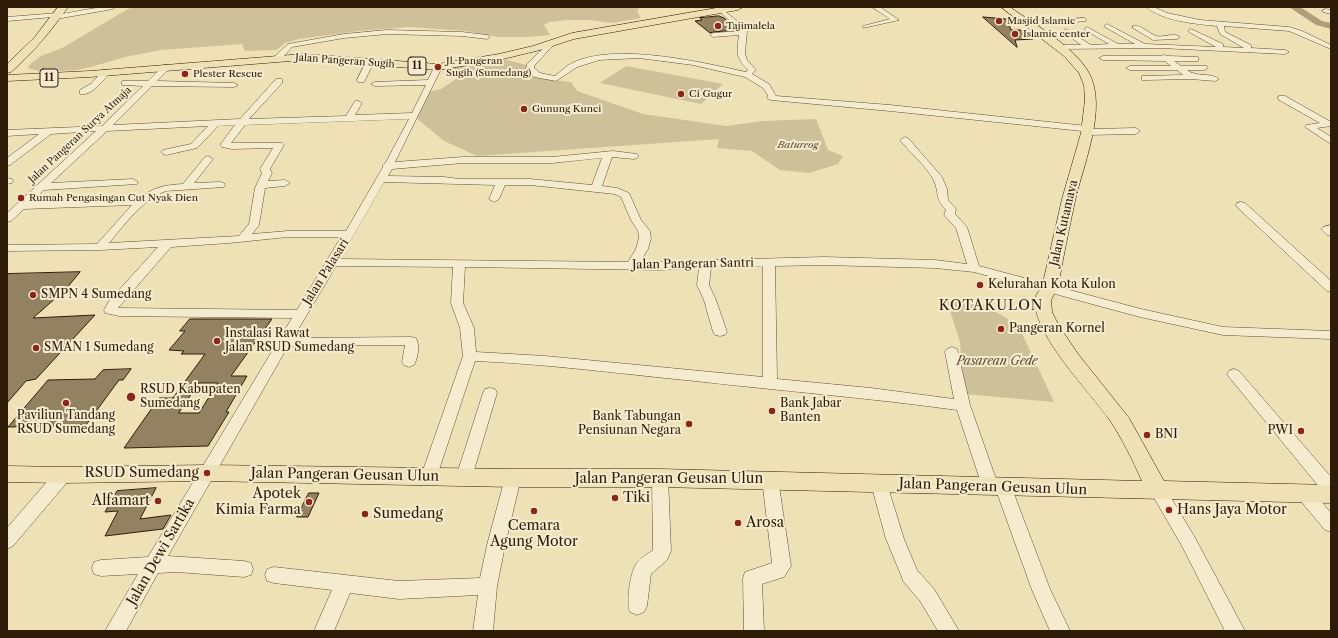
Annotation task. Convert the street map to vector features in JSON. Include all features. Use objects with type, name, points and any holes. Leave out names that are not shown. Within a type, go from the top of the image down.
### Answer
[{"type":"highway","name":"Jalan Pangeran Sugih","points":[[9,78],[90,74],[314,57],[422,67],[438,67],[517,53],[572,36],[738,7]]},
{"type":"highway","name":"11","points":[[9,78],[23,56],[59,13]]},
{"type":"main road","name":"Jalan Kutamaya","points":[[1005,7],[1058,47],[1087,78],[1090,97],[1087,130],[1069,196],[1050,287],[1042,300],[1049,324],[1065,350],[1116,413],[1126,429],[1158,491]]},
{"type":"main road","name":"Jalan Pangeran Geusan Ulun","points":[[7,474],[63,475],[207,473],[513,478],[770,479],[879,484],[1331,494]]},
{"type":"street","points":[[7,23],[10,19],[113,7]]},
{"type":"street","points":[[865,27],[896,20],[887,16],[883,10],[875,7]]},
{"type":"street","points":[[1149,7],[1170,15],[1220,24],[1293,29],[1319,43],[1331,47]]},
{"type":"street","points":[[721,10],[744,31],[741,53],[743,61],[752,70],[748,75]]},
{"type":"street","points":[[1028,24],[1084,20]]},
{"type":"street","points":[[1220,24],[1222,33],[1253,50]]},
{"type":"street","points":[[1107,26],[1166,58],[1191,77]]},
{"type":"street","points":[[1251,26],[1262,35]]},
{"type":"street","points":[[1135,27],[1155,38]]},
{"type":"street","points":[[1087,29],[1116,46]]},
{"type":"street","points":[[1166,30],[1196,47]]},
{"type":"street","points":[[1191,31],[1224,48]]},
{"type":"street","points":[[276,59],[287,47],[290,46],[363,34],[411,32],[455,33],[487,37]]},
{"type":"street","points":[[1066,32],[1088,46]]},
{"type":"street","points":[[713,35],[743,33]]},
{"type":"street","points":[[1131,39],[1177,37]]},
{"type":"street","points":[[554,41],[530,66],[530,69],[537,75],[556,79],[574,65],[587,61],[599,58],[639,56],[693,63],[748,75],[766,86],[772,95],[771,98],[890,108],[1087,130],[1136,132]]},
{"type":"street","points":[[1058,47],[1196,47],[1285,52],[1267,43]]},
{"type":"street","points":[[1103,58],[1195,59]]},
{"type":"street","points":[[361,80],[370,62]]},
{"type":"street","name":"Jalan Pangeran Surya Atmaja","points":[[7,219],[104,129],[167,67]]},
{"type":"street","name":"Jalan Palasari","points":[[207,473],[300,314],[350,234],[388,166],[438,67]]},
{"type":"street","points":[[1130,68],[1204,68]]},
{"type":"street","points":[[83,92],[95,85],[106,72]]},
{"type":"street","points":[[1145,78],[1191,77],[1215,79]]},
{"type":"street","points":[[243,238],[254,225],[262,185],[267,173],[266,168],[279,145],[225,145],[242,122],[279,81]]},
{"type":"street","points":[[376,84],[431,82]]},
{"type":"street","points":[[125,83],[234,85]]},
{"type":"street","points":[[1282,98],[1329,124]]},
{"type":"street","points":[[349,118],[358,103]]},
{"type":"street","points":[[7,134],[242,122],[414,116]]},
{"type":"street","points":[[194,146],[215,124]]},
{"type":"street","points":[[1329,124],[1309,127],[1331,141]]},
{"type":"street","points":[[7,163],[48,132]]},
{"type":"street","points":[[905,140],[937,177],[942,190],[943,201],[951,210],[949,215],[961,227],[974,268]]},
{"type":"street","points":[[166,152],[194,146],[207,147]]},
{"type":"street","points":[[388,166],[463,160],[552,160],[608,155],[634,156]]},
{"type":"street","points":[[596,188],[601,178],[608,155]]},
{"type":"street","points":[[186,187],[208,159]]},
{"type":"street","points":[[380,179],[530,182],[617,190],[625,195],[636,220],[644,231],[645,238],[642,249],[632,265]]},
{"type":"street","points":[[40,187],[133,182]]},
{"type":"street","points":[[494,199],[501,182]]},
{"type":"street","points":[[262,185],[285,183]]},
{"type":"street","points":[[100,247],[142,202],[159,190],[220,185]]},
{"type":"street","points":[[20,206],[142,202]]},
{"type":"street","points":[[1241,205],[1331,288]]},
{"type":"street","points":[[1331,228],[1327,229],[1331,233]]},
{"type":"street","points":[[7,248],[100,247],[229,240],[288,234],[350,234]]},
{"type":"street","points":[[168,243],[113,304],[110,310],[119,312],[183,314],[300,314]]},
{"type":"street","name":"Jalan Pangeran Santri","points":[[333,262],[706,265],[850,261],[934,264],[974,268],[1050,287],[1140,313],[1223,331],[1331,335]]},
{"type":"street","points":[[769,263],[770,383]]},
{"type":"street","points":[[429,476],[470,356],[467,328],[458,304],[459,264]]},
{"type":"street","points":[[706,265],[703,285],[710,300],[720,332]]},
{"type":"street","points":[[284,342],[411,341],[409,362]]},
{"type":"street","points":[[952,352],[963,405],[996,486],[1060,631]]},
{"type":"street","points":[[470,356],[548,361],[722,380],[871,393],[963,405]]},
{"type":"street","points":[[1234,374],[1331,489]]},
{"type":"street","points":[[464,477],[490,393]]},
{"type":"street","name":"Jalan Dewi Sartika","points":[[115,631],[207,473]]},
{"type":"street","points":[[7,541],[63,475]]},
{"type":"street","points":[[483,631],[488,586],[497,540],[513,478]]},
{"type":"street","points":[[637,606],[643,569],[662,551],[660,478]]},
{"type":"street","points":[[754,631],[752,578],[777,571],[782,566],[770,479]]},
{"type":"street","points":[[879,484],[895,540],[910,576],[927,595],[949,631]]},
{"type":"street","points":[[1158,491],[1188,541],[1235,631]]},
{"type":"street","points":[[1305,494],[1331,525]]},
{"type":"street","points":[[101,568],[177,564],[244,569]]},
{"type":"street","points":[[274,575],[399,590],[488,586]]},
{"type":"street","points":[[324,631],[345,583]]},
{"type":"green space","points":[[135,7],[640,7],[637,11],[641,18],[612,23],[589,20],[549,22],[544,25],[550,35],[527,37],[498,37],[466,31],[409,27],[359,31],[299,39],[285,43],[276,50],[245,51],[242,44],[161,50],[125,57],[78,70],[41,72],[28,68],[30,64],[41,56],[62,48],[128,9]]},
{"type":"green space","name":"Gunung Kunci","points":[[495,57],[530,66],[541,75],[553,80],[571,82],[577,91],[643,114],[726,126],[763,121],[816,119],[828,150],[843,156],[838,164],[809,173],[780,170],[752,151],[717,148],[719,139],[477,156],[444,141],[414,116],[427,92],[441,89],[459,77],[458,71],[446,70],[460,62]]},
{"type":"green space","name":"Ci Gugur","points":[[626,66],[723,84],[701,104],[600,83]]},
{"type":"green space","name":"Pasarean Gede","points":[[947,301],[984,305],[1018,325],[1054,402],[964,394],[960,342]]},
{"type":"building","name":"Tajimalela","points":[[719,16],[724,18],[737,30],[710,33],[695,21],[702,20],[700,18]]},
{"type":"building","points":[[983,17],[1007,19],[1011,30],[1021,30],[1033,39],[1015,40],[1017,47]]},
{"type":"building","name":"SMAN 1 Sumedang","points":[[80,272],[66,289],[33,318],[95,315],[36,379],[26,381],[7,403],[7,274]]},
{"type":"building","points":[[190,319],[272,319],[231,376],[247,376],[226,412],[229,412],[208,446],[124,448],[159,398],[173,398],[205,354],[181,354],[184,351],[169,350],[185,331],[180,331]],"holes":[[[199,383],[218,383],[199,413],[179,413]]]},
{"type":"building","name":"Paviliun Tandang RSUD Sumedang","points":[[131,369],[123,380],[119,380],[86,425],[8,427],[48,380],[95,379],[103,370]]},
{"type":"building","points":[[156,488],[140,519],[171,515],[163,529],[105,536],[118,511],[105,512],[117,491]]},
{"type":"building","name":"Apotek Kimia Farma","points":[[309,493],[319,493],[308,517],[297,517]]},
{"type":"waterway","points":[[1294,7],[1319,23],[1331,26]]},
{"type":"place","name":"Masjid Islamic","points":[[999,21]]},
{"type":"place","name":"Tajimalela","points":[[718,26]]},
{"type":"place","name":"Islamic center","points":[[1015,34]]},
{"type":"place","name":"Jl. Pangeran Sugih (Sumedang)","points":[[438,67]]},
{"type":"place","name":"Plester Rescue","points":[[185,74]]},
{"type":"place","name":"Ci Gugur","points":[[681,94]]},
{"type":"place","name":"Gunung Kunci","points":[[524,109]]},
{"type":"place","name":"Rumah Pengasingan Cut Nyak Dien","points":[[21,198]]},
{"type":"place","name":"Kelurahan Kota Kulon","points":[[980,285]]},
{"type":"place","name":"SMPN 4 Sumedang","points":[[33,295]]},
{"type":"place","name":"Pangeran Kornel","points":[[1001,329]]},
{"type":"place","name":"Instalasi Rawat Jalan RSUD Sumedang","points":[[217,341]]},
{"type":"place","name":"SMAN 1 Sumedang","points":[[36,348]]},
{"type":"place","name":"RSUD Kabupaten Sumedang","points":[[131,397]]},
{"type":"place","name":"Paviliun Tandang RSUD Sumedang","points":[[66,403]]},
{"type":"place","name":"Bank Jabar Banten","points":[[772,411]]},
{"type":"place","name":"Bank Tabungan Pensiunan Negara","points":[[689,424]]},
{"type":"place","name":"PWI","points":[[1301,431]]},
{"type":"place","name":"BNI","points":[[1147,435]]},
{"type":"place","name":"RSUD Sumedang","points":[[207,473]]},
{"type":"place","name":"Tiki","points":[[615,498]]},
{"type":"place","name":"Alfamart","points":[[158,501]]},
{"type":"place","name":"Apotek Kimia Farma","points":[[309,502]]},
{"type":"place","name":"Hans Jaya Motor","points":[[1169,510]]},
{"type":"place","name":"Cemara Agung Motor","points":[[534,511]]},
{"type":"place","name":"Sumedang","points":[[365,514]]},
{"type":"place","name":"Arosa","points":[[738,523]]},
{"type":"district","name":"KOTAKULON","points":[[991,306]]},
{"type":"park label","name":"Batureog","points":[[798,145]]}]
